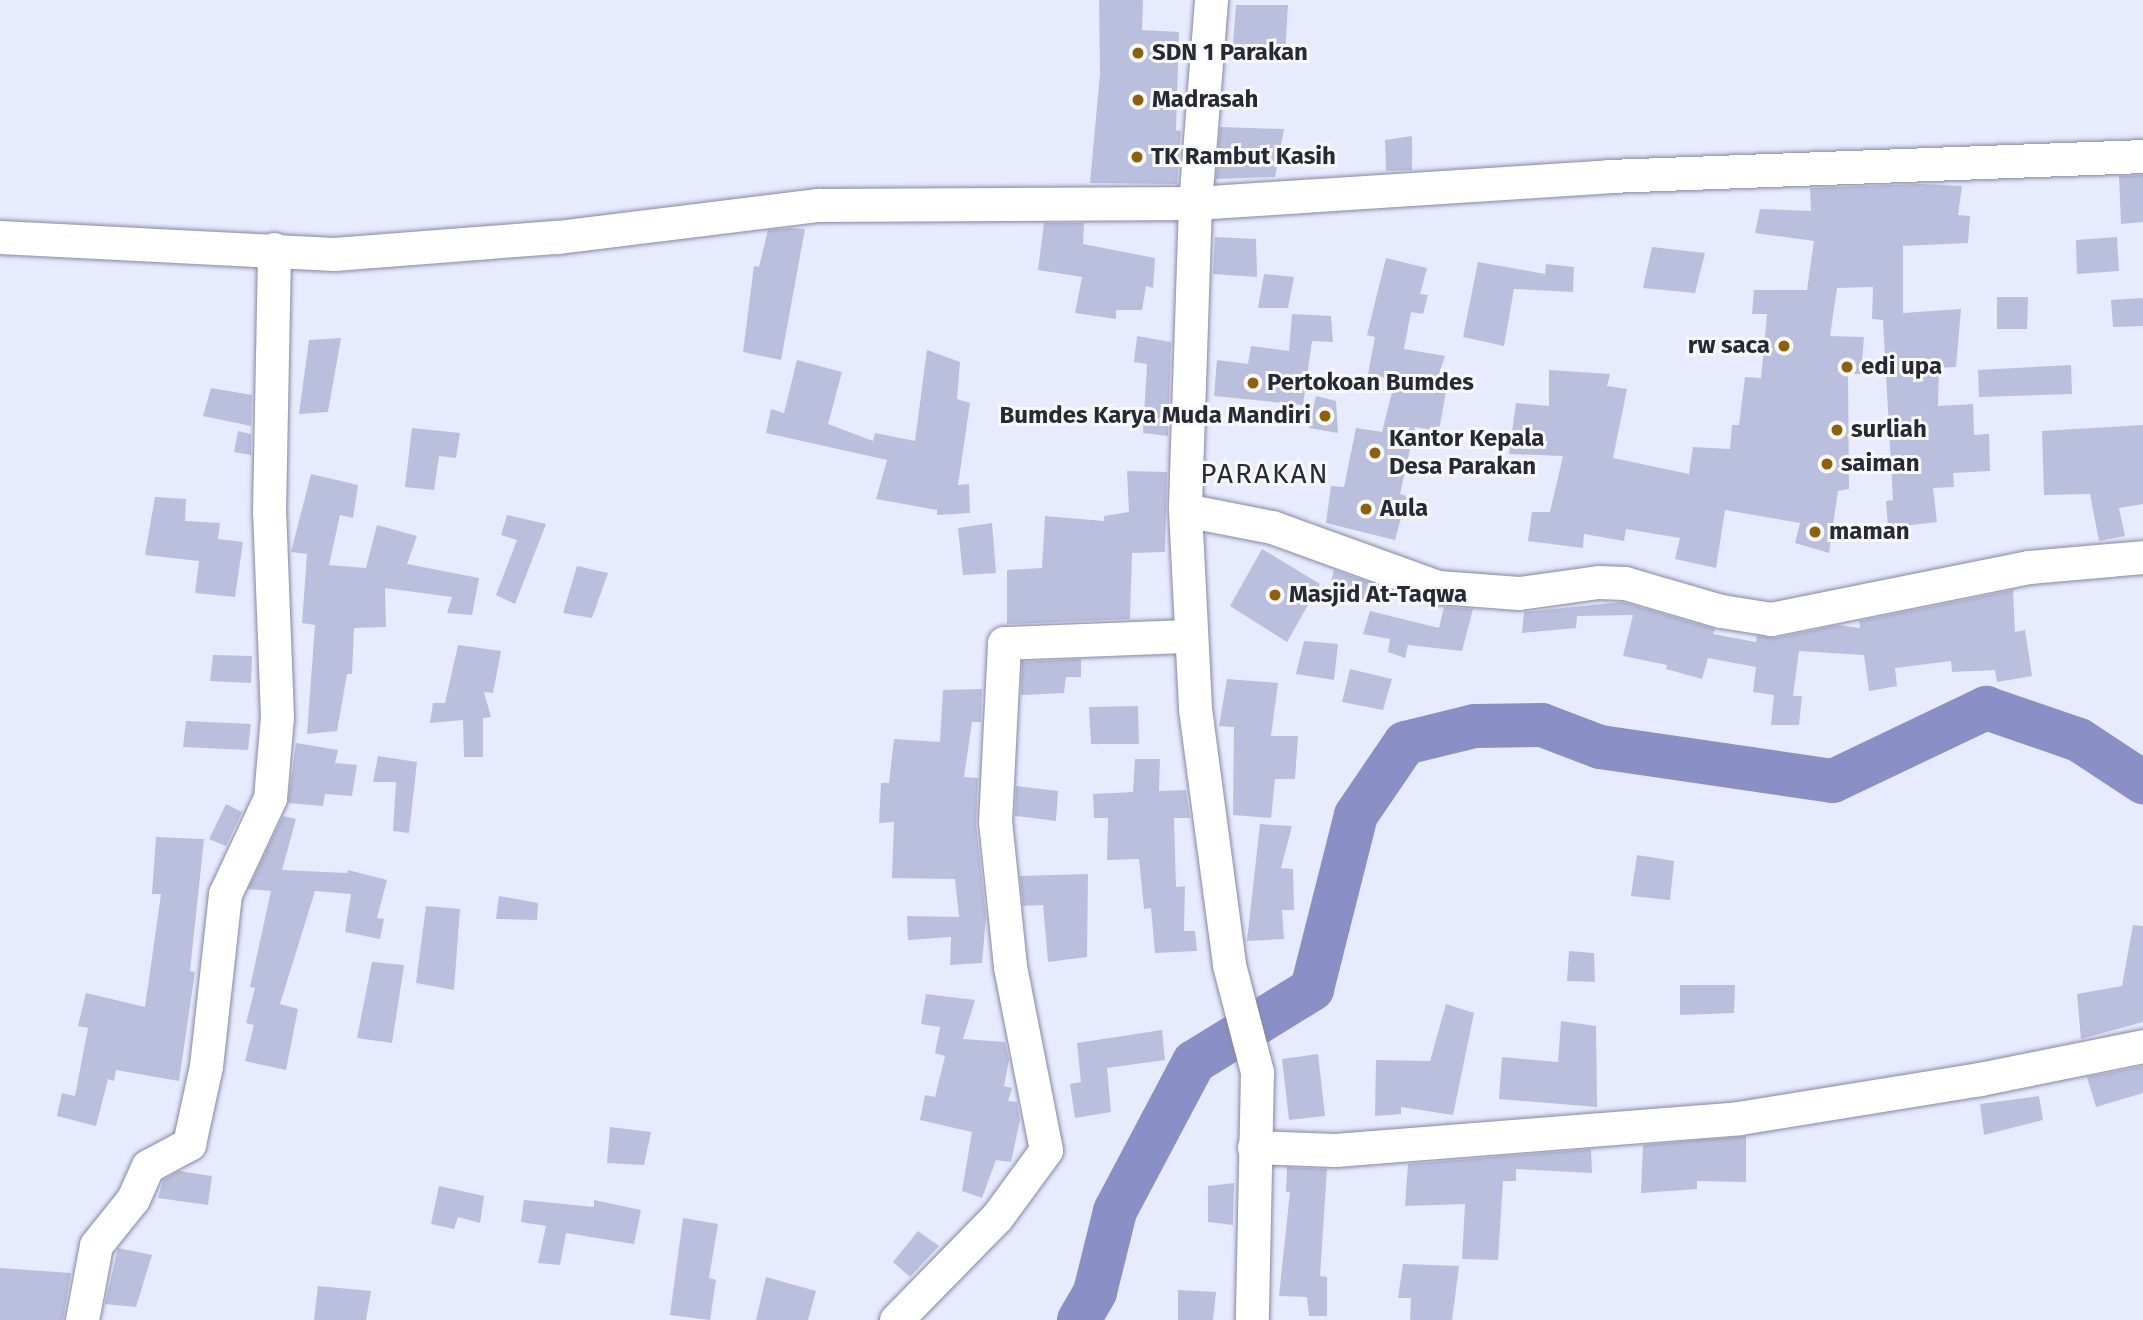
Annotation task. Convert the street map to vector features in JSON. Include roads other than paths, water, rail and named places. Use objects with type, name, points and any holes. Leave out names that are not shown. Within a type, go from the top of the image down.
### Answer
[{"type":"street","points":[[1210,0],[1195,203],[1185,510],[1195,709],[1224,928],[1257,1072],[1252,1320]]},
{"type":"street","points":[[0,237],[334,254],[557,237],[818,205],[1195,203],[1609,176],[2143,156]]},
{"type":"street","points":[[82,1320],[96,1245],[133,1199],[148,1166],[189,1144],[206,1066],[226,894],[270,798],[277,717],[269,513],[274,249]]},
{"type":"street","points":[[1185,510],[1272,527],[1438,587],[1518,593],[1598,582],[1625,583],[1721,611],[1771,619],[2029,567],[2143,557]]},
{"type":"street","points":[[896,1320],[998,1217],[1046,1150],[1010,966],[995,822],[1004,643],[1190,636]]},
{"type":"street","points":[[1254,1147],[1335,1150],[1739,1118],[1980,1079],[2143,1046]]},
{"type":"waterway","points":[[1079,1320],[1095,1292],[1115,1211],[1194,1062],[1312,989],[1356,815],[1405,743],[1475,726],[1542,725],[1600,747],[1833,781],[1986,708],[2079,740],[2143,782]]},
{"type":"place","name":"SDN 1 Parakan","points":[[1138,53]]},
{"type":"place","name":"Madrasah","points":[[1138,100]]},
{"type":"place","name":"TK Rambut Kasih","points":[[1137,157]]},
{"type":"place","name":"rw saca","points":[[1784,346]]},
{"type":"place","name":"edi upa","points":[[1847,367]]},
{"type":"place","name":"Pertokoan Bumdes","points":[[1253,383]]},
{"type":"place","name":"Bumdes Karya Muda Mandiri","points":[[1325,416]]},
{"type":"place","name":"surliah","points":[[1837,430]]},
{"type":"place","name":"Kantor Kepala Desa Parakan","points":[[1375,453]]},
{"type":"place","name":"saiman","points":[[1827,464]]},
{"type":"place","name":"Aula","points":[[1366,509]]},
{"type":"place","name":"maman","points":[[1815,532]]},
{"type":"place","name":"Masjid At-Taqwa","points":[[1275,595]]},
{"type":"district","name":"PARAKAN","points":[[1265,474]]}]
